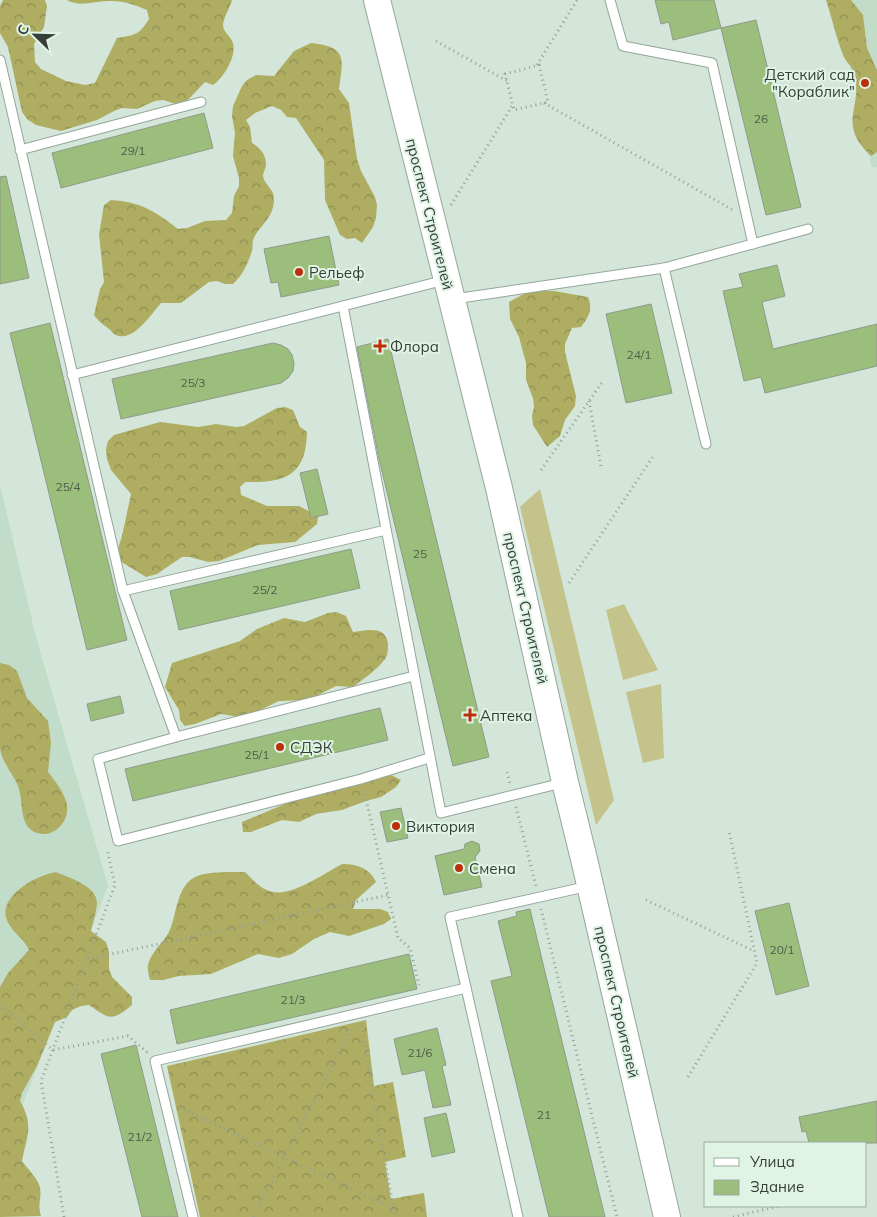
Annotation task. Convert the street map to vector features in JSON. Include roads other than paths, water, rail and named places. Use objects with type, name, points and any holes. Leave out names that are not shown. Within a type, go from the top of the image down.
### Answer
[{"type":"street","name":"проспект Строителей","points":[[376,0],[499,488],[564,782],[667,1217]]},
{"type":"lane","points":[[610,0],[624,46],[712,63],[753,244]]},
{"type":"lane","points":[[0,60],[123,591],[176,737]]},
{"type":"lane","points":[[20,150],[201,102]]},
{"type":"lane","points":[[72,375],[343,306],[449,289],[664,268],[808,229]]},
{"type":"lane","points":[[664,268],[706,444]]},
{"type":"lane","points":[[343,306],[441,813],[564,782]]},
{"type":"lane","points":[[123,591],[386,530]]},
{"type":"lane","points":[[414,676],[98,759],[118,841],[361,780],[429,758]]},
{"type":"lane","points":[[518,1217],[450,917],[590,886]]},
{"type":"lane","points":[[193,1217],[155,1061],[466,988]]},
{"type":"place","name":"Детский сад \"Кораблик\"","points":[[865,83]]},
{"type":"place","name":"Рельеф","points":[[299,272]]},
{"type":"place","name":"Флора","points":[[380,346]]},
{"type":"place","name":"Аптека","points":[[470,715]]},
{"type":"place","name":"СДЭК","points":[[280,747]]},
{"type":"place","name":"Виктория","points":[[396,826]]},
{"type":"place","name":"Смена","points":[[459,868]]}]
